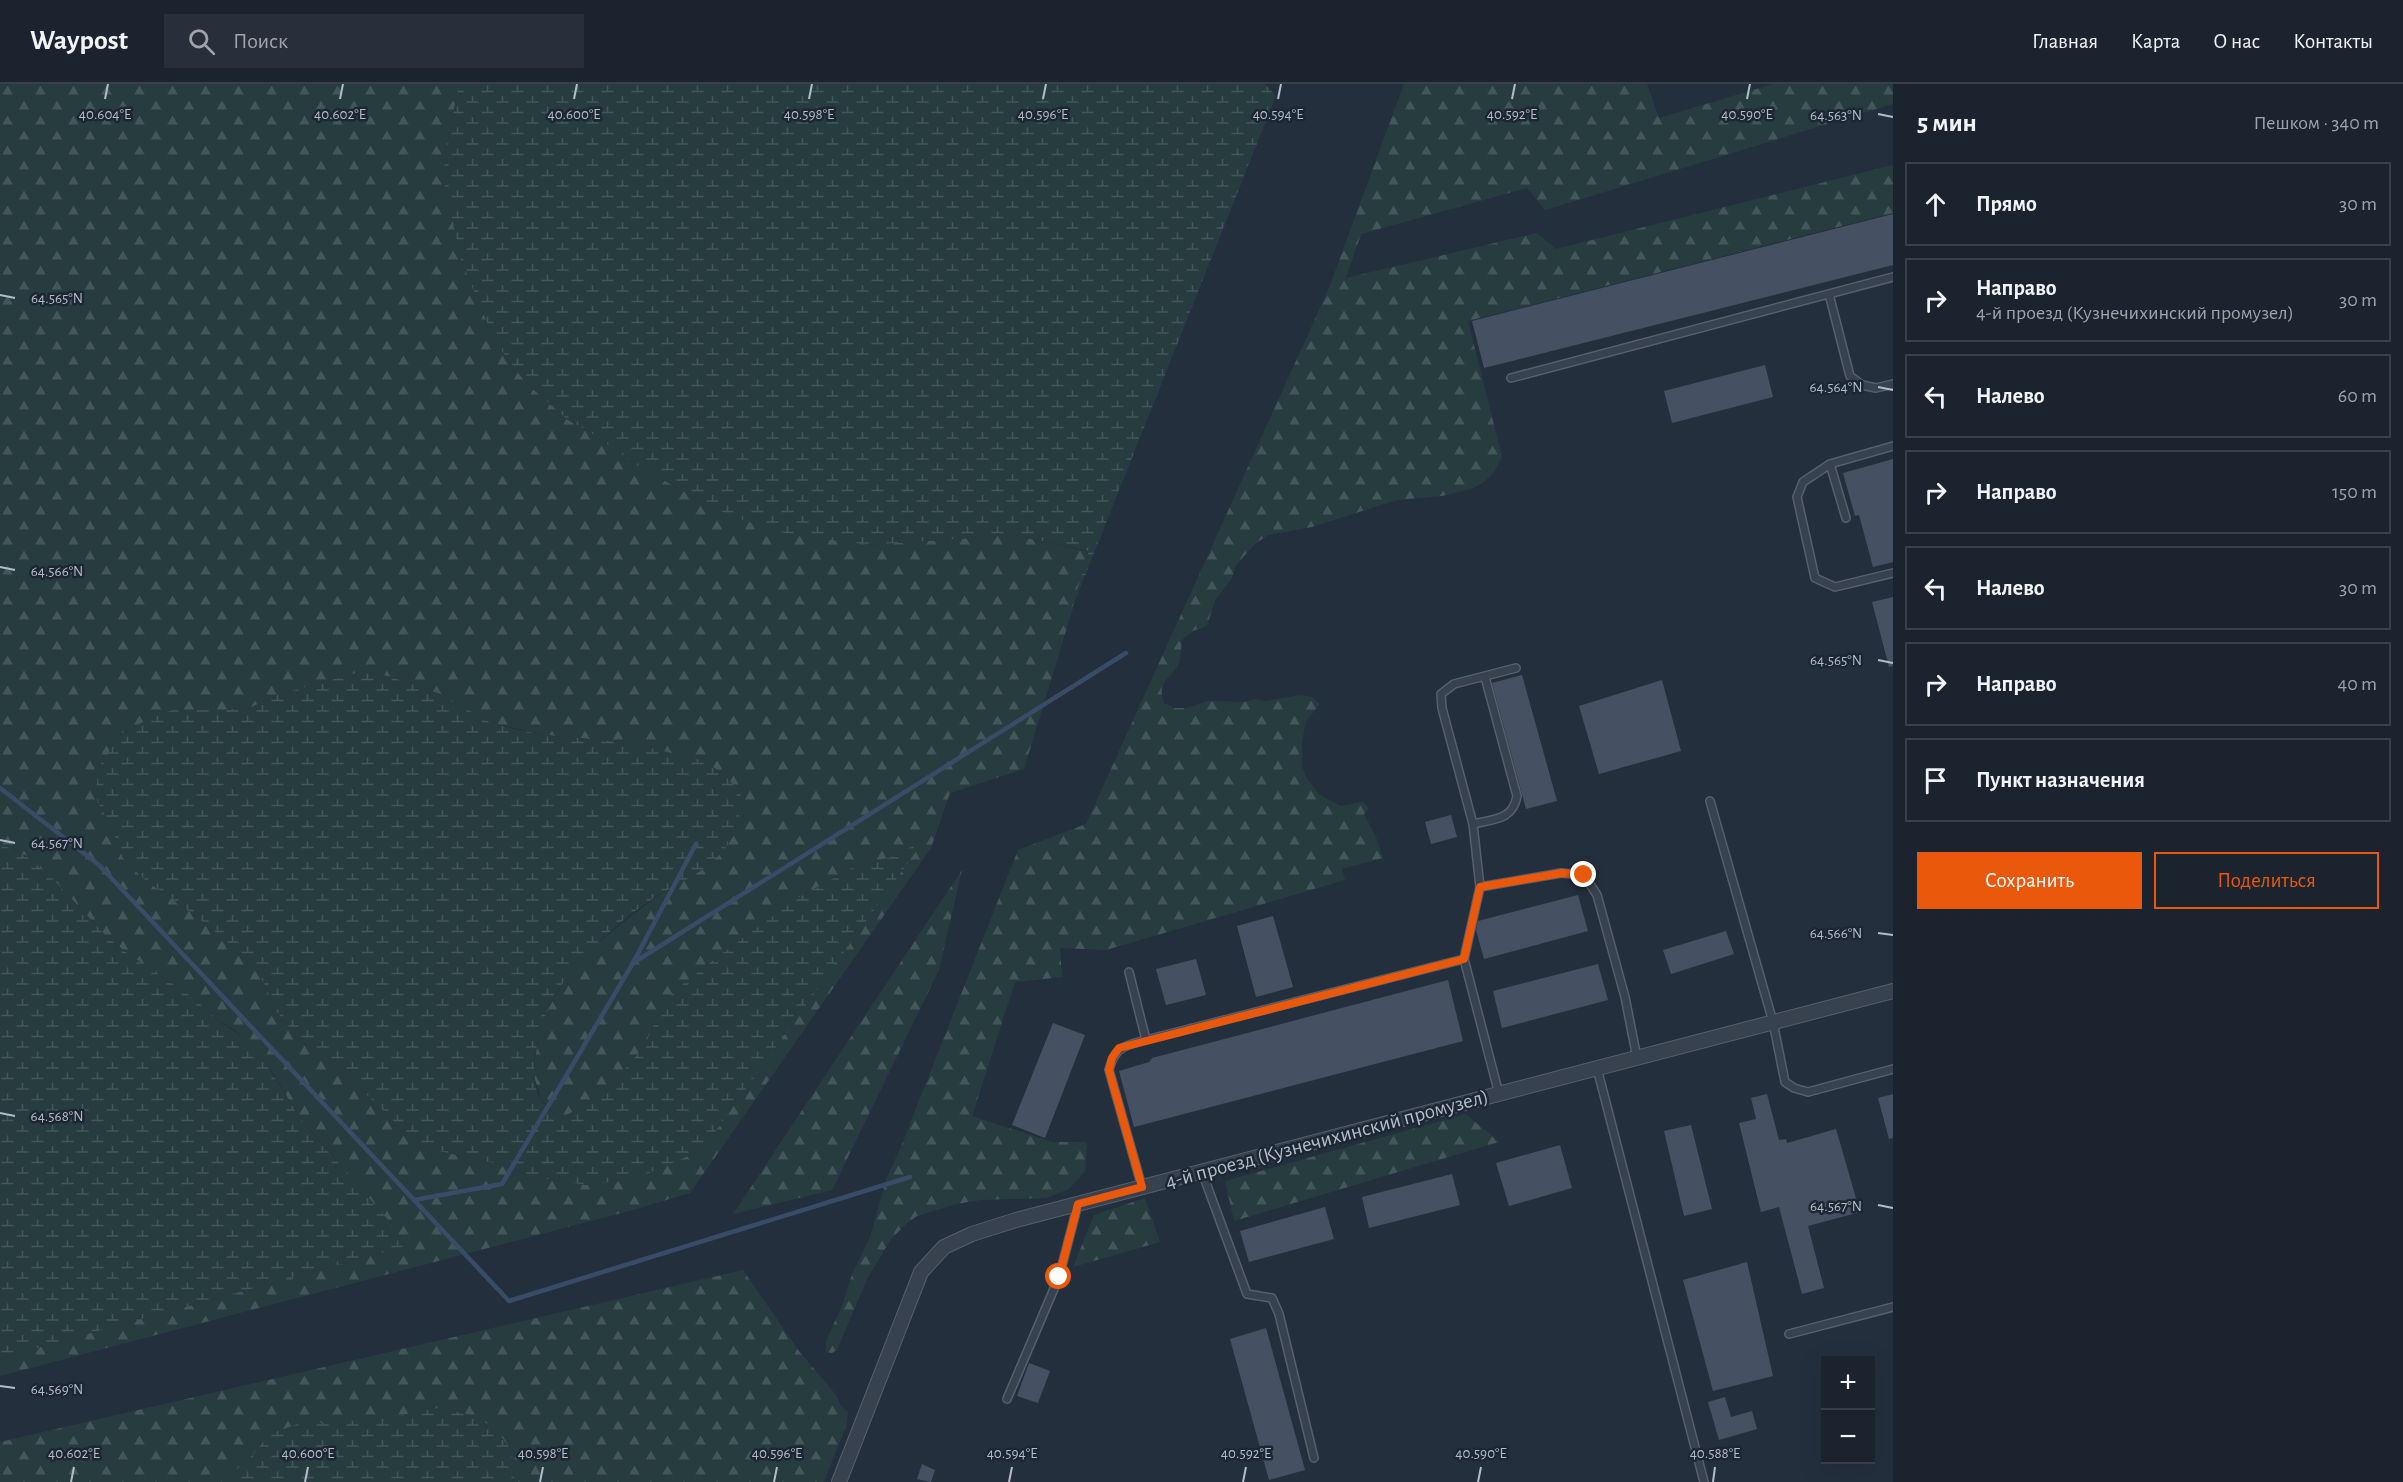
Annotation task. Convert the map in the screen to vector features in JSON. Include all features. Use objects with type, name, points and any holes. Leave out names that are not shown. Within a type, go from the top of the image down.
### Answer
[{"type":"street","name":"4-й проезд (Кузнечихинский промузел)","points":[[840,1482],[921,1272],[944,1247],[972,1234],[1078,1204],[1893,991]]},
{"type":"lane","points":[[1511,378],[1893,277]]},
{"type":"lane","points":[[1829,294],[1850,376],[1862,385],[1876,388],[1893,384]]},
{"type":"lane","points":[[1893,446],[1830,464],[1803,482],[1797,497],[1815,578],[1835,587],[1893,573]]},
{"type":"lane","points":[[1830,464],[1846,518]]},
{"type":"lane","points":[[1499,1094],[1464,959],[1480,887],[1473,824],[1442,708],[1441,694],[1454,684],[1516,668]]},
{"type":"lane","points":[[1473,824],[1508,815],[1515,806],[1517,796],[1485,677]]},
{"type":"lane","points":[[1710,801],[1773,1022],[1785,1082],[1794,1088],[1808,1092],[1893,1069]]},
{"type":"lane","points":[[1480,887],[1562,873],[1584,875],[1598,895],[1625,997],[1637,1058]]},
{"type":"lane","points":[[1142,1187],[1109,1070],[1112,1058],[1119,1048],[1464,959]]},
{"type":"lane","points":[[1130,972],[1146,1040]]},
{"type":"lane","points":[[1597,1068],[1704,1482]]},
{"type":"lane","points":[[1202,1172],[1246,1294],[1272,1298],[1280,1314],[1314,1458]]},
{"type":"lane","points":[[1007,1399],[1059,1277],[1078,1204]]},
{"type":"lane","points":[[1789,1334],[1893,1307]]},
{"type":"green space","points":[[0,84],[459,84],[445,154],[511,362],[526,383],[568,420],[590,432],[638,466],[712,507],[869,545],[1014,535],[1090,552],[1024,769],[950,793],[931,848],[690,1193],[0,1376],[0,1358],[403,1247],[336,1159],[299,1117],[270,1068],[236,1031],[107,937],[51,877],[27,856],[0,844]],"holes":[[[364,671],[391,677],[443,695],[489,722],[544,735],[624,742],[706,867],[658,896],[631,916],[587,952],[569,973],[541,1021],[533,1073],[541,1099],[559,1119],[584,1107],[626,1068],[645,1045],[657,1017],[698,974],[720,955],[796,899],[854,867],[895,856],[923,840],[702,1150],[649,1172],[619,1181],[587,1185],[528,1176],[499,1164],[411,1145],[391,1118],[346,1075],[297,1037],[277,1012],[264,983],[247,957],[145,880],[123,858],[112,829],[120,734],[172,710],[225,710],[252,707],[277,695]]]},
{"type":"green space","points":[[459,84],[1265,84],[1276,96],[1069,616],[1089,551],[1014,535],[869,545],[787,534],[737,518],[712,507],[638,466],[590,432],[568,420],[526,383],[495,342],[461,260],[444,181],[445,154]]},
{"type":"green space","points":[[1404,84],[1647,84],[1659,118],[1773,84],[1893,84],[1893,104],[1545,210],[1527,188],[1361,234],[1346,278],[1537,233],[1556,249],[1893,165],[1893,213],[1468,321],[1502,457],[1494,472],[1484,482],[1471,489],[1442,496],[1397,500],[1312,527],[1268,535],[1255,544],[1236,565],[1232,578],[1215,600],[1207,626],[1193,631],[1182,640],[1178,665],[1163,685],[1164,703],[1174,708],[1187,708],[1208,701],[1244,702],[1255,699],[1266,701],[1301,695],[1312,697],[1320,704],[1306,721],[1302,742],[1302,766],[1306,777],[1319,794],[1340,806],[1363,802],[1369,808],[1364,814],[1376,837],[1383,858],[1342,869],[1345,880],[1106,950],[1060,948],[1062,977],[1015,982],[972,1116],[1052,1142],[1087,1142],[1085,1171],[1069,1189],[1046,1198],[981,1200],[956,1204],[917,1216],[891,1239],[867,1279],[837,1350],[832,1353],[826,1352],[826,1341],[842,1306],[851,1277],[870,1237],[887,1177],[1018,850],[1086,824],[1329,288]]},
{"type":"green space","points":[[364,671],[391,677],[443,695],[489,722],[514,729],[544,735],[624,742],[702,760],[724,774],[741,794],[736,827],[731,840],[720,854],[704,868],[657,896],[619,924],[583,958],[554,997],[544,1018],[538,1040],[534,1077],[542,1101],[559,1118],[584,1107],[626,1068],[645,1045],[657,1017],[674,991],[720,955],[796,899],[854,867],[895,856],[925,839],[702,1150],[649,1173],[619,1181],[587,1185],[528,1176],[499,1164],[411,1145],[391,1118],[346,1075],[297,1037],[277,1012],[264,983],[246,957],[197,917],[145,880],[123,858],[112,829],[95,797],[99,767],[120,735],[172,710],[225,710],[252,707],[277,695]]},
{"type":"green space","points":[[0,844],[27,856],[51,877],[107,937],[195,999],[214,1017],[256,1047],[299,1117],[390,1222],[403,1247],[0,1358]]},
{"type":"green space","points":[[962,870],[939,970],[832,1190],[733,1214]]},
{"type":"green space","points":[[1466,1114],[1499,1142],[1234,1221],[1225,1181]]},
{"type":"green space","points":[[1145,1198],[1160,1242],[1073,1267],[1094,1215]]},
{"type":"green space","points":[[743,1270],[799,1351],[836,1395],[840,1405],[848,1412],[847,1423],[824,1482],[0,1482],[0,1442]]},
{"type":"green space","points":[[438,1408],[468,1414],[494,1427],[512,1451],[514,1482],[221,1482],[251,1457],[269,1434],[298,1424],[381,1419]]},
{"type":"building","points":[[1893,214],[1893,265],[1484,368],[1472,321]]},
{"type":"building","points":[[1765,365],[1773,397],[1672,423],[1664,391]]},
{"type":"building","points":[[1893,459],[1893,562],[1873,567],[1859,515],[1855,516],[1843,473]]},
{"type":"building","points":[[1893,597],[1893,666],[1889,667],[1872,602]]},
{"type":"building","points":[[1522,675],[1557,801],[1526,809],[1492,683]]},
{"type":"building","points":[[1662,680],[1681,751],[1599,774],[1579,706]]},
{"type":"building","points":[[1451,815],[1457,837],[1431,844],[1425,822]]},
{"type":"building","points":[[1578,895],[1588,931],[1484,959],[1476,930],[1478,921]]},
{"type":"building","points":[[1273,916],[1293,987],[1256,997],[1237,926]]},
{"type":"building","points":[[1726,931],[1734,954],[1671,974],[1663,950]]},
{"type":"building","points":[[1196,959],[1206,995],[1166,1005],[1156,969]]},
{"type":"building","points":[[1598,964],[1608,1000],[1502,1028],[1493,991]]},
{"type":"building","points":[[1448,980],[1463,1041],[1134,1127],[1119,1071],[1149,1062],[1152,1058]]},
{"type":"building","points":[[1053,1023],[1085,1035],[1045,1138],[1012,1125]]},
{"type":"building","points":[[1767,1094],[1779,1140],[1786,1139],[1787,1143],[1836,1129],[1860,1212],[1808,1226],[1824,1288],[1802,1294],[1779,1207],[1761,1212],[1739,1123],[1756,1119],[1751,1098]]},
{"type":"building","points":[[1893,1094],[1893,1138],[1889,1139],[1878,1098]]},
{"type":"building","points":[[1691,1125],[1712,1209],[1684,1216],[1664,1131]]},
{"type":"building","points":[[1560,1145],[1572,1188],[1509,1206],[1496,1163]]},
{"type":"building","points":[[1452,1174],[1460,1205],[1369,1228],[1362,1197]]},
{"type":"building","points":[[1325,1207],[1334,1239],[1249,1262],[1240,1231]]},
{"type":"building","points":[[1747,1262],[1773,1376],[1713,1391],[1683,1280]]},
{"type":"building","points":[[1266,1328],[1305,1470],[1269,1480],[1230,1339]]},
{"type":"building","points":[[1029,1363],[1050,1371],[1038,1403],[1017,1396]]},
{"type":"building","points":[[1725,1397],[1731,1417],[1752,1411],[1757,1429],[1719,1440],[1708,1402]]},
{"type":"building","points":[[922,1464],[935,1470],[931,1482],[917,1479]]},
{"type":"waterway","points":[[633,963],[1126,653]]},
{"type":"waterway","points":[[0,788],[99,865],[509,1301],[910,1177]]},
{"type":"waterway","points":[[414,1200],[502,1184],[633,963],[696,844]]},
{"type":"route","points":[[1059,1277],[1078,1204],[1142,1187],[1109,1070],[1112,1058],[1119,1048],[1464,959],[1480,887],[1562,873],[1584,875]]}]
